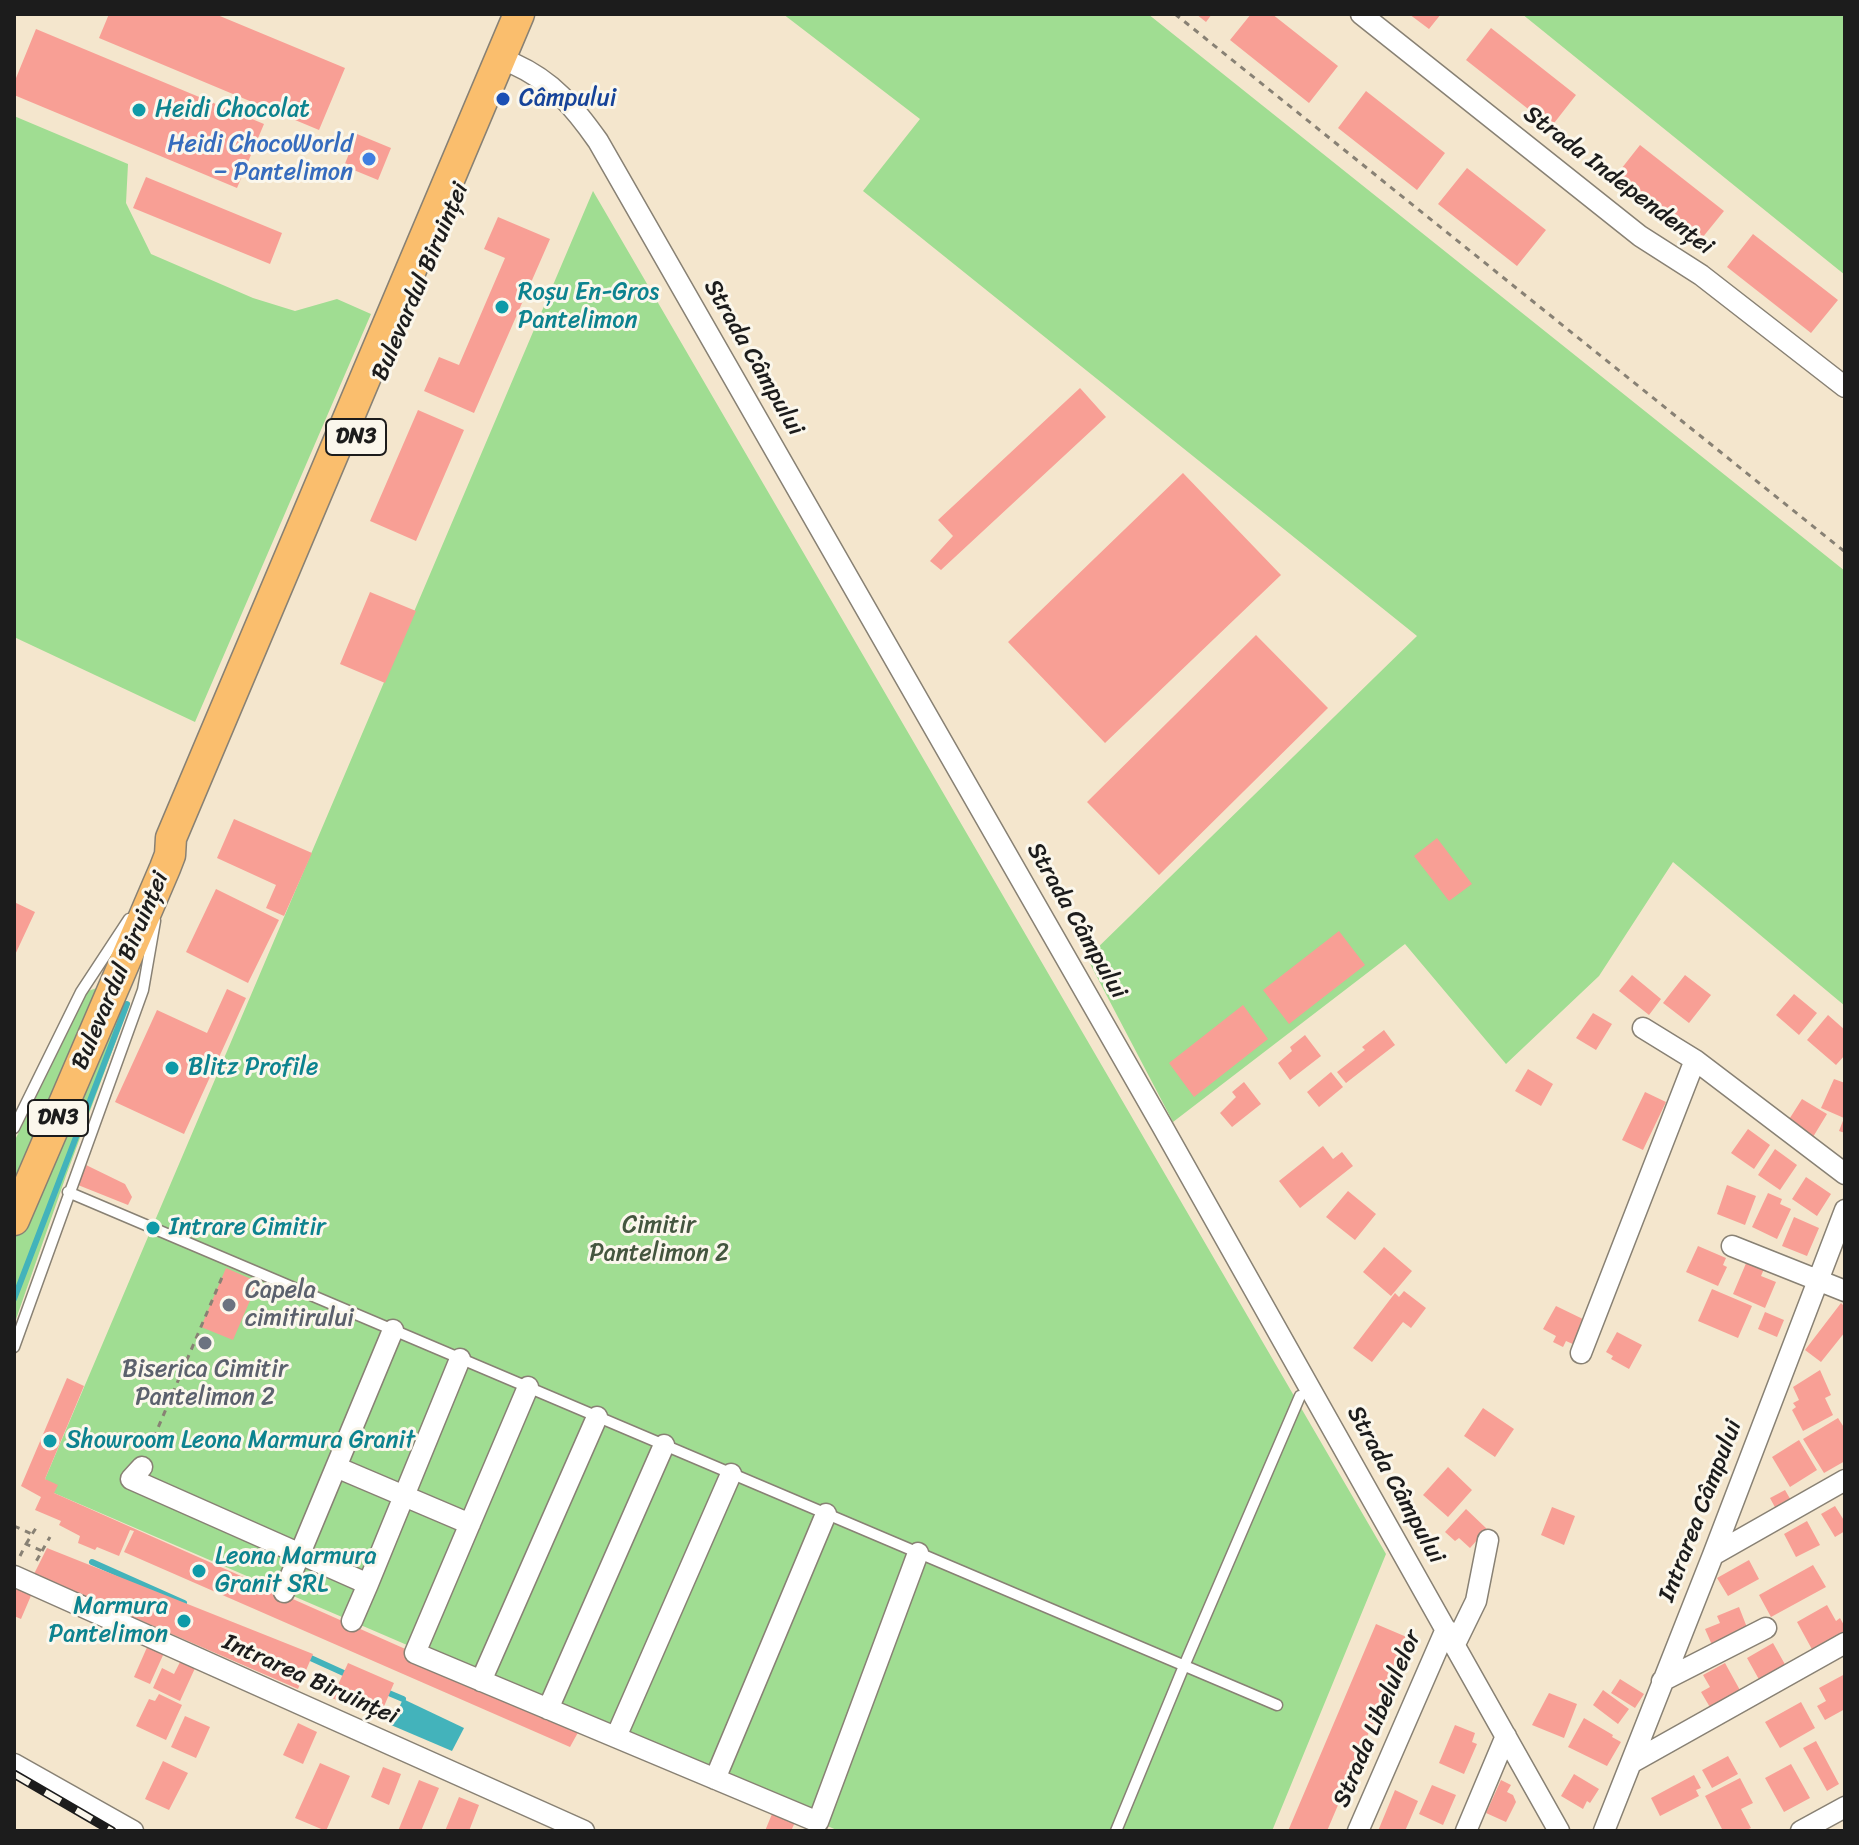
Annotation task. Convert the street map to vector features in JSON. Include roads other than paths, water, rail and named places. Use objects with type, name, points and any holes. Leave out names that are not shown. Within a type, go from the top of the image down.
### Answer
[{"type":"main road","name":"Bulevardul Biruinței","points":[[14,1220],[168,862],[171,838],[519,14]]},
{"type":"main road","name":"Bulevardul Biruinței","points":[[168,862],[183,844],[535,14]]},
{"type":"street","name":"Strada Independenței","points":[[1361,14],[1640,236],[1701,275],[1845,387]]},
{"type":"street","name":"Strada Câmpului","points":[[514,64],[552,86],[567,100],[598,141],[1130,1068],[1559,1831]]},
{"type":"street","points":[[1643,1028],[1695,1060],[1845,1174]]},
{"type":"street","points":[[1581,1353],[1695,1060]]},
{"type":"street","name":"Intrarea Câmpului","points":[[1604,1831],[1845,1210]]},
{"type":"street","points":[[1732,1246],[1845,1291]]},
{"type":"street","points":[[284,1592],[393,1330]]},
{"type":"street","points":[[352,1621],[460,1359]]},
{"type":"street","points":[[528,1387],[415,1653],[818,1822],[918,1553]]},
{"type":"street","points":[[481,1681],[597,1417]]},
{"type":"street","points":[[548,1709],[664,1445]]},
{"type":"street","points":[[142,1467],[131,1479],[368,1584]]},
{"type":"street","points":[[336,1467],[470,1524]]},
{"type":"street","points":[[616,1737],[731,1474]]},
{"type":"street","points":[[1713,1555],[1845,1480]]},
{"type":"street","points":[[715,1779],[826,1514]]},
{"type":"street","name":"Strada Libelulelor","points":[[1358,1831],[1450,1636],[1476,1601],[1488,1540]]},
{"type":"street","name":"Intrarea Biruinței","points":[[14,1576],[584,1831]]},
{"type":"street","points":[[1662,1681],[1766,1628]]},
{"type":"street","points":[[1631,1763],[1845,1643]]},
{"type":"street","points":[[1466,1831],[1506,1736]]},
{"type":"street","points":[[14,1764],[133,1831]]},
{"type":"street","points":[[1801,1831],[1845,1807]]},
{"type":"lane","points":[[14,1128],[81,992],[168,862]]},
{"type":"lane","points":[[14,1347],[143,990],[168,862]]},
{"type":"lane","points":[[68,1192],[1277,1705]]},
{"type":"lane","points":[[1116,1831],[1300,1396]]},
{"type":"water","points":[[403,1699],[464,1728],[452,1751],[391,1725]]},
{"type":"waterway","points":[[14,1299],[127,1004]]},
{"type":"waterway","points":[[92,1562],[184,1603]]},
{"type":"waterway","points":[[304,1655],[348,1675]]},
{"type":"waterway","points":[[384,1691],[403,1699]]},
{"type":"railway","points":[[14,1774],[112,1831]]},
{"type":"place","name":"Câmpului","points":[[503,99]]},
{"type":"place","name":"Heidi Chocolat","points":[[139,110]]},
{"type":"place","name":"Heidi ChocoWorld – Pantelimon","points":[[369,159]]},
{"type":"place","name":"Roșu En-Gros Pantelimon","points":[[502,307]]},
{"type":"place","name":"Blitz Profile","points":[[172,1068]]},
{"type":"place","name":"Intrare Cimitir","points":[[153,1228]]},
{"type":"place","name":"Capela cimitirului","points":[[229,1305]]},
{"type":"place","name":"Biserica Cimitir Pantelimon 2","points":[[205,1343]]},
{"type":"place","name":"Showroom Leona Marmura Granit","points":[[50,1441]]},
{"type":"place","name":"Leona Marmura Granit SRL","points":[[199,1571]]},
{"type":"place","name":"Marmura Pantelimon","points":[[184,1621]]},
{"type":"park label","name":"Cimitir Pantelimon 2","points":[[659,1240]]}]
